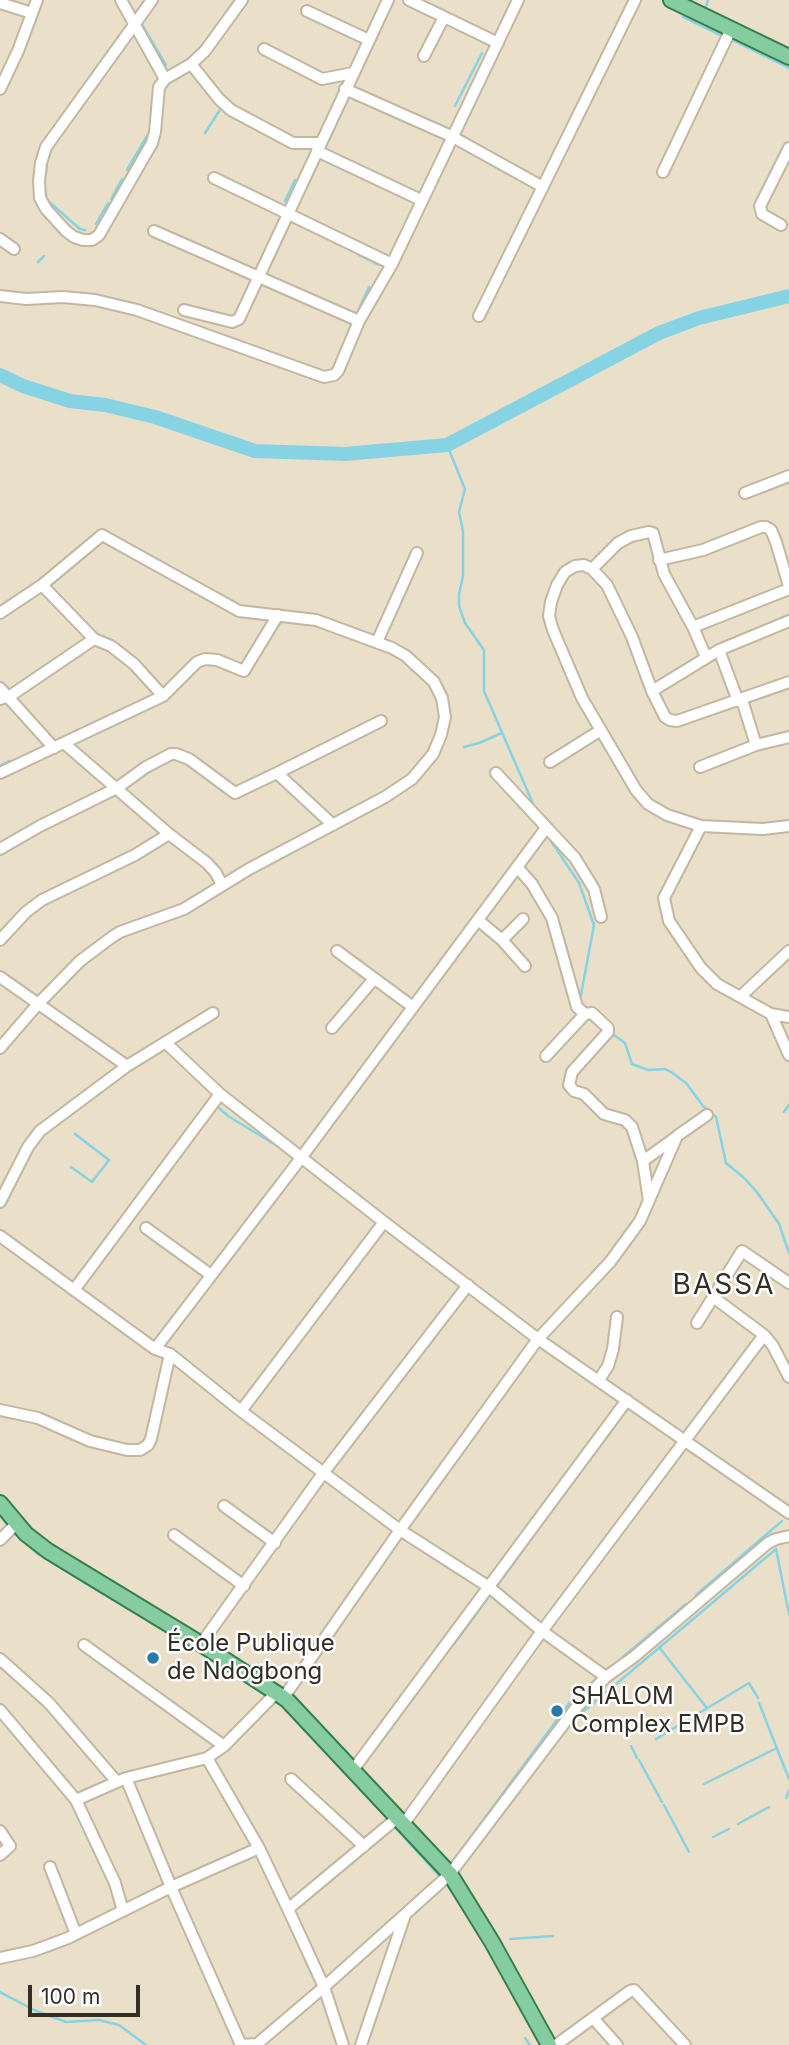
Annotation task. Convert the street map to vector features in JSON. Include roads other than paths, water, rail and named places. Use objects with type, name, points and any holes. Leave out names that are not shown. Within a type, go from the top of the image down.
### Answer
[{"type":"main road","points":[[671,0],[789,57]]},
{"type":"main road","points":[[0,1503],[26,1534],[48,1551],[281,1695],[450,1874],[492,1942],[549,2045]]},
{"type":"street","points":[[0,89],[8,76],[37,0]]},
{"type":"street","points":[[121,0],[165,79]]},
{"type":"street","points":[[152,0],[46,147],[41,163],[40,198],[46,209],[74,237],[92,240],[99,235],[152,143],[159,87],[165,79],[191,64],[205,51],[242,0]]},
{"type":"street","points":[[184,310],[236,322],[388,0]]},
{"type":"street","points":[[409,0],[498,43]]},
{"type":"street","points":[[0,296],[95,300],[137,310],[324,377],[334,375],[359,321],[392,264],[518,0]]},
{"type":"street","points":[[479,316],[635,0]]},
{"type":"street","points":[[0,3],[32,13]]},
{"type":"street","points":[[307,11],[369,40]]},
{"type":"street","points":[[424,56],[444,17]]},
{"type":"street","points":[[663,172],[731,29]]},
{"type":"street","points":[[264,50],[322,79],[353,74]]},
{"type":"street","points":[[191,64],[231,110],[292,143],[318,147],[421,200]]},
{"type":"street","points":[[345,89],[451,136],[543,187]]},
{"type":"street","points":[[781,225],[762,214],[760,206],[789,148]]},
{"type":"street","points":[[214,178],[392,264]]},
{"type":"street","points":[[154,231],[359,321]]},
{"type":"street","points":[[0,239],[14,249]]},
{"type":"street","points":[[745,493],[789,475]]},
{"type":"street","points":[[659,560],[704,550],[761,527],[771,530],[789,587],[693,627]]},
{"type":"street","points":[[592,569],[618,543],[649,531],[654,535],[667,582],[693,627],[706,657]]},
{"type":"street","points":[[0,613],[42,585],[102,535],[232,608],[248,613],[316,620],[377,642],[406,656],[433,682],[442,698],[444,717],[441,735],[433,754],[412,779],[385,797],[222,885],[184,909],[112,937],[80,961],[37,1004],[0,1048]]},
{"type":"street","points":[[377,642],[417,553]]},
{"type":"street","points":[[789,682],[677,721],[665,717],[613,595],[592,569],[584,565],[575,566],[565,572],[557,585],[549,616],[553,630],[582,698],[636,790],[648,804],[667,815],[701,826],[763,829],[789,826]]},
{"type":"street","points":[[42,585],[94,639],[111,646],[134,664],[163,696]]},
{"type":"street","points":[[0,773],[163,696],[197,662],[205,659],[226,663],[244,671],[278,615]]},
{"type":"street","points":[[652,691],[719,650],[789,621]]},
{"type":"street","points":[[5,697],[94,639]]},
{"type":"street","points":[[719,650],[756,746]]},
{"type":"street","points":[[0,688],[5,697],[60,746],[117,788],[207,863],[222,885]]},
{"type":"street","points":[[0,849],[117,788],[146,767],[176,754],[189,759],[235,793],[381,722]]},
{"type":"street","points":[[550,762],[601,730]]},
{"type":"street","points":[[700,767],[789,737]]},
{"type":"street","points":[[277,773],[333,825]]},
{"type":"street","points":[[496,773],[576,858],[594,889],[601,917]]},
{"type":"street","points":[[701,826],[667,887],[664,898],[664,908],[675,933],[701,968],[717,984],[771,1014],[789,1017]]},
{"type":"street","points":[[155,1349],[301,1158],[546,828]]},
{"type":"street","points":[[0,940],[26,912],[42,900],[111,867],[169,834]]},
{"type":"street","points":[[517,867],[532,884],[552,918],[574,998],[585,1014]]},
{"type":"street","points":[[502,940],[523,919]]},
{"type":"street","points":[[478,920],[502,940],[525,966]]},
{"type":"street","points":[[337,951],[413,1007]]},
{"type":"street","points":[[741,996],[789,951]]},
{"type":"street","points":[[0,977],[127,1066]]},
{"type":"street","points":[[332,1028],[374,979]]},
{"type":"street","points":[[0,1202],[28,1147],[40,1131],[127,1066],[213,1013]]},
{"type":"street","points":[[547,1056],[585,1014],[592,1013],[608,1030],[572,1072],[569,1084],[574,1091],[584,1094],[608,1116],[629,1122],[643,1161],[649,1204]]},
{"type":"street","points":[[771,1014],[789,1055]]},
{"type":"street","points":[[166,1043],[220,1094],[538,1339],[789,1513]]},
{"type":"street","points":[[74,1290],[220,1094]]},
{"type":"street","points":[[643,1161],[707,1115]]},
{"type":"street","points":[[76,1800],[121,1781],[207,1758],[281,1695],[538,1339],[610,1262],[640,1222],[673,1143],[683,1130]]},
{"type":"street","points":[[241,1411],[384,1222]]},
{"type":"street","points":[[146,1228],[211,1275]]},
{"type":"street","points":[[0,1236],[155,1349],[170,1354],[241,1411],[400,1530],[489,1587],[542,1631],[606,1677]]},
{"type":"street","points":[[697,1324],[742,1251],[789,1283]]},
{"type":"street","points":[[201,1644],[324,1472],[468,1285]]},
{"type":"street","points":[[713,1297],[764,1335],[773,1346],[789,1377]]},
{"type":"street","points":[[599,1380],[608,1366],[613,1349],[617,1317]]},
{"type":"street","points":[[288,1909],[399,1822],[764,1335]]},
{"type":"street","points":[[0,1410],[32,1416],[99,1444],[140,1450],[148,1445],[151,1439],[170,1354]]},
{"type":"street","points":[[353,1770],[627,1401]]},
{"type":"street","points":[[224,1506],[275,1544]]},
{"type":"street","points":[[0,1540],[17,1523]]},
{"type":"street","points":[[174,1535],[244,1586]]},
{"type":"street","points":[[0,1659],[49,1703],[121,1781],[241,2045],[257,2044],[450,1874],[575,1709],[606,1677],[635,1656],[768,1543],[789,1536]]},
{"type":"street","points":[[84,1645],[224,1745]]},
{"type":"street","points":[[1,1714],[76,1800],[115,1883],[124,1911]]},
{"type":"street","points":[[207,1758],[259,1848],[288,1909],[324,1987],[343,2045]]},
{"type":"street","points":[[291,1779],[365,1846]]},
{"type":"street","points":[[0,1831],[10,1846],[0,1855]]},
{"type":"street","points":[[0,1958],[33,1951],[76,1934],[171,1887],[259,1848]]},
{"type":"street","points":[[50,1867],[76,1934]]},
{"type":"street","points":[[361,2045],[406,1912]]},
{"type":"street","points":[[556,2045],[634,1990],[685,2045]]},
{"type":"street","points":[[593,2018],[617,2045]]},
{"type":"waterway","points":[[705,10],[708,0]]},
{"type":"waterway","points":[[683,17],[724,37]]},
{"type":"waterway","points":[[141,23],[166,65]]},
{"type":"waterway","points":[[730,39],[789,68]]},
{"type":"waterway","points":[[455,106],[482,53]]},
{"type":"waterway","points":[[213,83],[226,99]]},
{"type":"waterway","points":[[205,133],[223,105]]},
{"type":"waterway","points":[[127,170],[147,136]]},
{"type":"waterway","points":[[46,174],[47,160]]},
{"type":"waterway","points":[[111,199],[122,179]]},
{"type":"waterway","points":[[285,201],[295,180]]},
{"type":"waterway","points":[[45,189],[47,200],[80,229],[85,230]]},
{"type":"waterway","points":[[96,224],[108,203]]},
{"type":"waterway","points":[[359,255],[379,265]]},
{"type":"waterway","points":[[38,262],[44,256]]},
{"type":"waterway","points":[[358,311],[369,287]]},
{"type":"waterway","points":[[0,375],[23,386],[70,401],[105,405],[155,417],[255,451],[345,454],[447,445],[659,333],[699,318],[789,296]]},
{"type":"waterway","points":[[447,445],[465,489],[459,512],[463,531],[463,576],[459,606],[465,623],[484,650],[484,691],[534,806]]},
{"type":"waterway","points":[[464,747],[502,733]]},
{"type":"waterway","points":[[0,766],[9,761]]},
{"type":"waterway","points":[[547,835],[579,883],[594,925],[580,1000]]},
{"type":"waterway","points":[[682,949],[690,961]]},
{"type":"waterway","points":[[703,977],[713,987]]},
{"type":"waterway","points":[[588,1018],[599,1027]]},
{"type":"waterway","points":[[611,1033],[625,1043],[632,1064],[648,1070],[665,1069],[671,1072],[686,1083],[703,1106],[716,1117],[726,1163],[757,1192],[779,1224],[789,1253]]},
{"type":"waterway","points":[[784,1112],[789,1105]]},
{"type":"waterway","points":[[219,1108],[279,1147]]},
{"type":"waterway","points":[[71,1167],[92,1182],[109,1160],[75,1134]]},
{"type":"waterway","points":[[567,1490],[618,1422]]},
{"type":"waterway","points":[[497,1586],[560,1499]]},
{"type":"waterway","points":[[0,1515],[8,1526]]},
{"type":"waterway","points":[[696,1595],[782,1521]]},
{"type":"waterway","points":[[12,1531],[39,1555]]},
{"type":"waterway","points":[[615,1685],[776,1549],[789,1614]]},
{"type":"waterway","points":[[51,1562],[77,1578]]},
{"type":"waterway","points":[[83,1582],[168,1632]]},
{"type":"waterway","points":[[454,1644],[488,1598]]},
{"type":"waterway","points":[[628,1657],[623,1657],[686,1604]]},
{"type":"waterway","points":[[659,1647],[706,1707]]},
{"type":"waterway","points":[[462,1849],[570,1702],[596,1679]]},
{"type":"waterway","points":[[656,1739],[749,1683],[758,1698]]},
{"type":"waterway","points":[[578,1716],[611,1688]]},
{"type":"waterway","points":[[759,1703],[789,1779]]},
{"type":"waterway","points":[[631,1746],[637,1758]]},
{"type":"waterway","points":[[704,1784],[777,1748]]},
{"type":"waterway","points":[[639,1760],[662,1802]]},
{"type":"waterway","points":[[361,1790],[389,1820]]},
{"type":"waterway","points":[[786,1798],[789,1791]]},
{"type":"waterway","points":[[664,1805],[689,1852]]},
{"type":"waterway","points":[[738,1824],[769,1807]]},
{"type":"waterway","points":[[394,1826],[441,1878]]},
{"type":"waterway","points":[[713,1837],[729,1829]]},
{"type":"waterway","points":[[449,1888],[457,1899]]},
{"type":"waterway","points":[[510,1939],[553,1936]]},
{"type":"waterway","points":[[0,1992],[34,2010],[66,2022],[99,2020],[119,2025],[146,2045]]},
{"type":"waterway","points":[[525,2038],[530,2045]]},
{"type":"place","name":"École Publique de Ndogbong","points":[[153,1658]]},
{"type":"place","name":"SHALOM Complex EMPB","points":[[557,1711]]},
{"type":"district","name":"BASSA","points":[[724,1286]]}]
